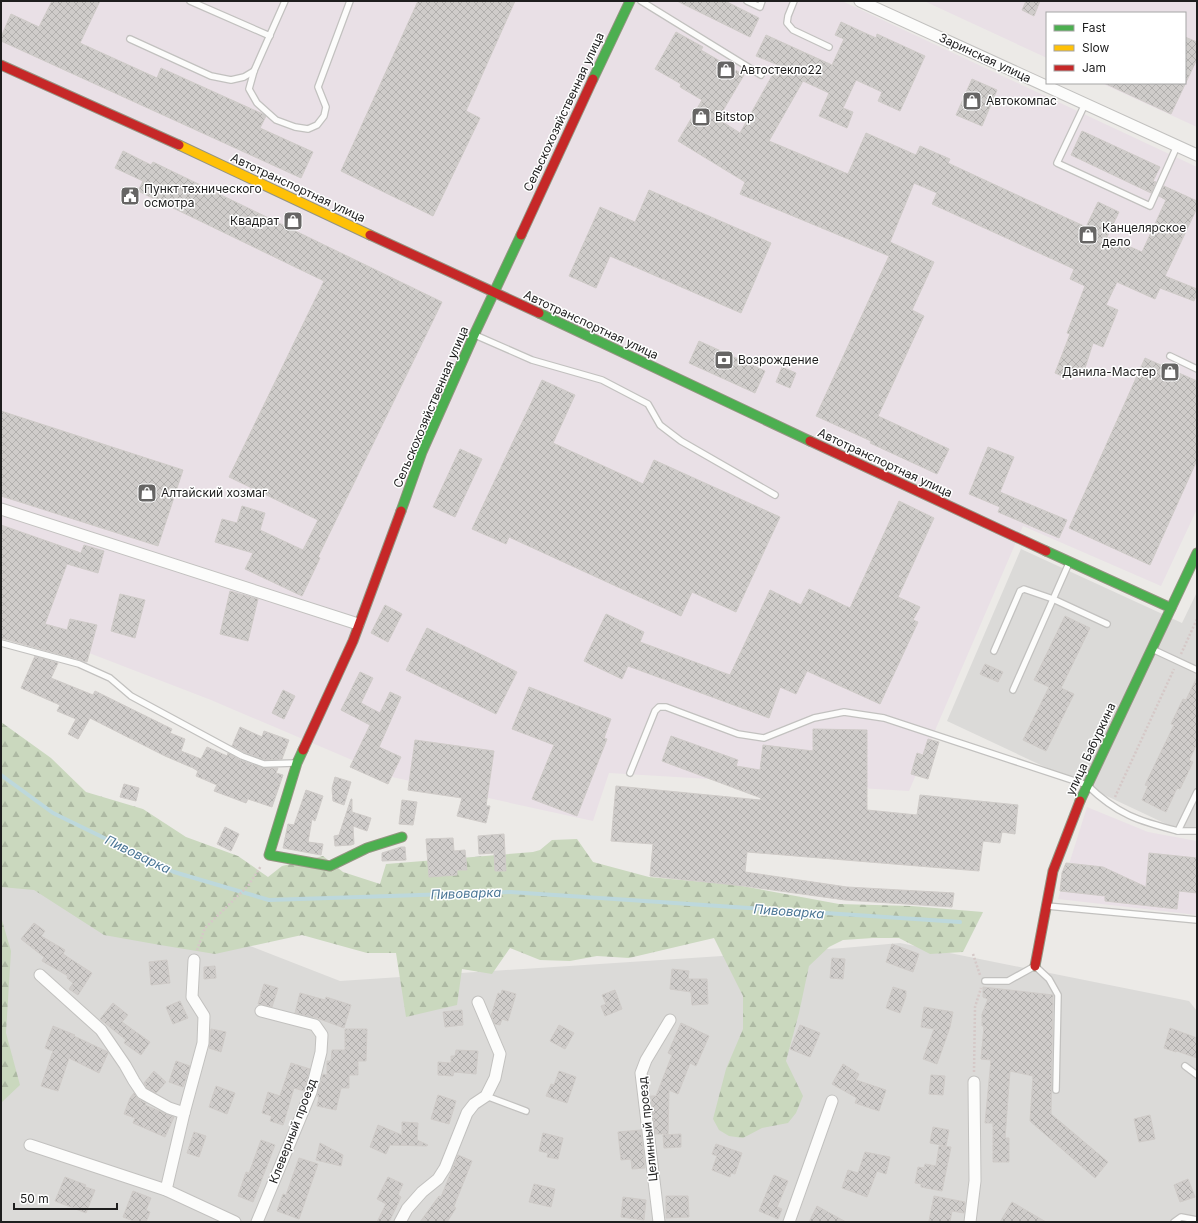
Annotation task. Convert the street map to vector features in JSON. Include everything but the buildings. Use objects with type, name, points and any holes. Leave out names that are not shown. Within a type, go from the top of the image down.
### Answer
[{"type":"street","name":"Сельскохозяйственная улица","points":[[269,855],[297,763],[353,640],[422,452],[474,335],[630,1]]},
{"type":"street","name":"Заринская улица","points":[[860,1],[1197,155]]},
{"type":"street","name":"Автотранспортная улица","points":[[1,65],[145,129],[1069,562],[1171,608]]},
{"type":"street","points":[[1,509],[358,624]]},
{"type":"street","name":"улица Бабуркина","points":[[1035,966],[1056,864],[1064,838],[1087,785],[1197,553]]},
{"type":"street","points":[[269,855],[330,866],[367,848],[402,837]]},
{"type":"street","points":[[166,1190],[184,1113],[203,1043],[204,1016],[192,997],[194,960]]},
{"type":"street","points":[[40,974],[101,1030],[142,1093],[169,1108],[184,1113]]},
{"type":"street","points":[[400,1222],[407,1209],[422,1192],[438,1179],[445,1168],[467,1113],[474,1104],[486,1096],[495,1078],[500,1054],[478,1002]]},
{"type":"street","name":"Клеверный проезд","points":[[257,1222],[311,1092],[321,1052],[322,1035],[315,1024],[261,1012]]},
{"type":"street","name":"Целинный проезд","points":[[659,1222],[641,1073],[646,1060],[670,1020]]},
{"type":"street","points":[[970,1222],[975,1181],[974,1082]]},
{"type":"street","points":[[789,1222],[832,1101]]},
{"type":"street","points":[[30,1145],[166,1190],[234,1222]]},
{"type":"lane","points":[[190,1],[270,36]]},
{"type":"lane","points":[[286,1],[254,71],[249,89],[257,103],[276,120],[295,127],[308,129],[317,126],[324,116],[326,107],[318,87],[350,1]]},
{"type":"lane","points":[[641,1],[761,75]]},
{"type":"lane","points":[[747,1],[760,7],[762,1]]},
{"type":"lane","points":[[794,1],[787,23],[793,30],[829,47]]},
{"type":"lane","points":[[130,39],[211,76],[230,80],[244,77],[254,71]]},
{"type":"lane","points":[[1085,104],[1057,163],[1150,206],[1177,146]]},
{"type":"lane","points":[[474,335],[532,360],[602,380],[648,404],[660,425],[681,441],[775,495]]},
{"type":"lane","points":[[1170,356],[1197,369]]},
{"type":"lane","points":[[1013,690],[1069,562]]},
{"type":"lane","points":[[994,651],[1020,591],[1024,589],[1053,599],[1107,624]]},
{"type":"lane","points":[[1,643],[79,664],[110,678],[131,696],[242,756],[264,764],[297,763]]},
{"type":"lane","points":[[1152,649],[1197,670]]},
{"type":"lane","points":[[630,773],[655,711],[659,707],[666,707],[738,734],[764,738],[814,718],[844,712],[884,718],[1087,785],[1111,806],[1127,815],[1151,824],[1178,831],[1197,831]]},
{"type":"lane","points":[[1178,831],[1197,792]]},
{"type":"lane","points":[[1047,906],[1197,920]]},
{"type":"lane","points":[[985,981],[1008,981],[1035,966],[1049,978],[1058,995],[1056,1090]]},
{"type":"lane","points":[[1185,1066],[1197,1075]]},
{"type":"lane","points":[[486,1096],[526,1111]]},
{"type":"lane","points":[[1174,1222],[1181,1217],[1197,1220]]},
{"type":"path","points":[[1111,806],[1197,620]]},
{"type":"path","points":[[194,960],[205,928],[248,886],[269,855]]},
{"type":"path","points":[[973,954],[979,974],[985,981],[975,1007],[974,1082]]},
{"type":"shaded area","points":[[1,1],[842,1],[1197,167],[1197,509],[1161,586],[1023,526],[909,791],[609,773],[593,821],[392,777],[211,700],[1,619]]},
{"type":"shaded area","points":[[924,1],[1197,1],[1197,127],[1103,84],[1186,84],[1186,12],[1046,12],[1046,58]]},
{"type":"shaded area","points":[[1021,549],[1182,623],[1197,592],[1197,831],[1179,830],[947,721]]},
{"type":"shaded area","points":[[1087,807],[1148,832],[1197,841],[1197,915],[1058,899]]},
{"type":"shaded area","points":[[1,849],[340,981],[900,943],[1189,1001],[1197,1011],[1197,1222],[1,1222]]},
{"type":"green space","points":[[1,722],[51,758],[86,792],[143,809],[186,837],[238,856],[268,877],[282,866],[323,856],[343,872],[380,884],[386,864],[533,852],[540,850],[552,840],[577,839],[593,862],[649,877],[737,885],[839,904],[911,906],[983,912],[963,952],[930,954],[899,938],[843,940],[829,947],[809,966],[799,1013],[786,1061],[803,1096],[796,1113],[788,1123],[762,1128],[743,1138],[729,1136],[719,1130],[713,1119],[726,1069],[743,1029],[743,996],[714,938],[629,958],[597,956],[570,961],[540,960],[510,948],[492,974],[462,969],[457,1005],[406,1017],[396,953],[367,953],[302,935],[215,954],[104,935],[34,890],[1,887]]},
{"type":"green space","points":[[1,917],[11,951],[6,1033],[20,1085],[1,1103]]},
{"type":"waterway","name":"Пивоварка","points":[[1,775],[53,813],[174,872],[269,900],[510,892],[960,922]]},
{"type":"traffic: fast","points":[[593,79],[630,1]]},
{"type":"traffic: fast","points":[[401,511],[422,452],[474,335],[521,235]]},
{"type":"traffic: fast","points":[[539,313],[810,441]]},
{"type":"traffic: fast","points":[[1046,551],[1171,608]]},
{"type":"traffic: fast","points":[[1080,801],[1197,553]]},
{"type":"traffic: fast","points":[[303,750],[297,763],[269,855],[330,866],[367,848],[402,837]]},
{"type":"traffic: slow","points":[[179,145],[370,235]]},
{"type":"traffic: jam","points":[[1,65],[179,145]]},
{"type":"traffic: jam","points":[[521,235],[593,79]]},
{"type":"traffic: jam","points":[[370,235],[539,313]]},
{"type":"traffic: jam","points":[[810,441],[1046,551]]},
{"type":"traffic: jam","points":[[303,750],[353,641],[401,511]]},
{"type":"traffic: jam","points":[[1035,966],[1053,871],[1080,801]]},
{"type":"place","name":"Автостекло22","points":[[726,70]]},
{"type":"place","name":"Автокомпас","points":[[972,101]]},
{"type":"place","name":"Bitstop","points":[[701,117]]},
{"type":"place","name":"Пункт технического осмотра","points":[[130,196]]},
{"type":"place","name":"Квадрат","points":[[293,221]]},
{"type":"place","name":"Канцелярское дело","points":[[1088,235]]},
{"type":"place","name":"Возрождение","points":[[724,360]]},
{"type":"place","name":"Данила-Мастер","points":[[1170,372]]},
{"type":"place","name":"Алтайский хозмаг","points":[[147,493]]}]
